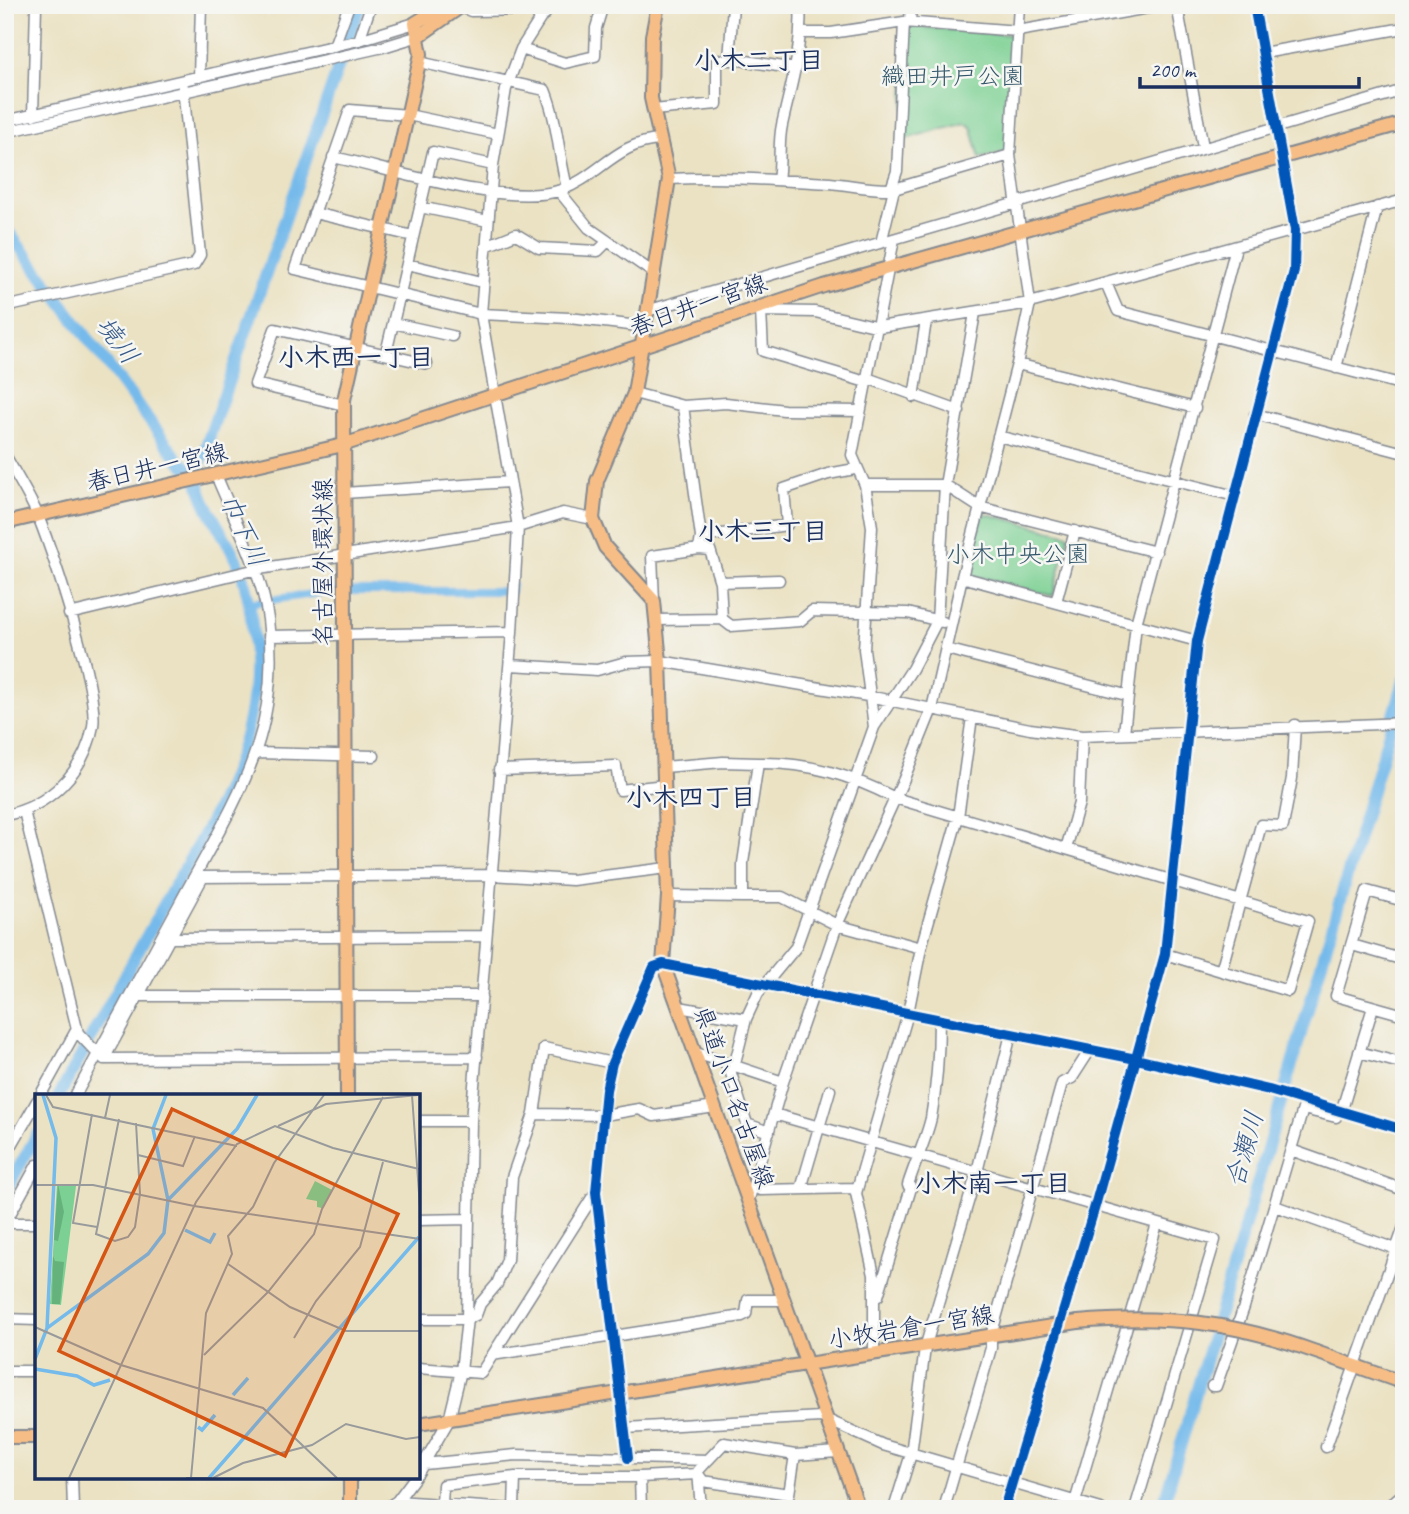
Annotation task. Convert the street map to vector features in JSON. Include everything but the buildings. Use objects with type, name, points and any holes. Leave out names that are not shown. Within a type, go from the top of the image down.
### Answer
[{"type":"main road","points":[[417,30],[446,5]]},
{"type":"main road","points":[[654,601],[605,547],[593,519],[597,481],[634,393],[650,310],[669,179],[653,110],[650,60],[658,5]]},
{"type":"main road","points":[[417,30],[462,6]]},
{"type":"main road","name":"名古屋外環状線","points":[[347,1094],[344,405],[354,347],[419,62],[417,30]]},
{"type":"main road","name":"春日井一宮線","points":[[5,523],[343,445],[888,268],[1404,123]]},
{"type":"main road","name":"県道小口名古屋線","points":[[654,601],[660,661],[668,896],[663,964],[715,1107],[751,1192],[785,1300],[859,1509]]},
{"type":"main road","name":"小牧岩倉一宮線","points":[[420,1424],[925,1348],[1077,1322],[1125,1318],[1181,1319],[1266,1334],[1404,1383]]},
{"type":"main road","points":[[5,1437],[35,1437]]},
{"type":"main road","points":[[349,1479],[349,1509]]},
{"type":"street","points":[[33,115],[36,5]]},
{"type":"street","points":[[199,77],[201,5]]},
{"type":"street","points":[[334,51],[349,5]]},
{"type":"street","points":[[359,40],[371,5]]},
{"type":"street","points":[[521,49],[565,63],[595,55],[596,28],[603,5]]},
{"type":"street","points":[[729,60],[733,5]]},
{"type":"street","points":[[778,180],[782,156],[781,129],[796,69],[801,33],[800,5]]},
{"type":"street","points":[[881,243],[897,171],[907,22],[911,5]]},
{"type":"street","points":[[857,1188],[751,1192],[783,1083],[837,925],[932,709],[979,507],[1017,363],[1030,303],[1010,155],[1019,5]]},
{"type":"street","points":[[801,33],[831,33],[907,22],[1018,31],[1165,5]]},
{"type":"street","points":[[1177,5],[1203,146]]},
{"type":"street","points":[[1004,1509],[1095,1206],[1165,954],[1190,732],[1197,640],[1294,271],[1295,230],[1254,5]]},
{"type":"street","points":[[462,6],[471,11],[547,9]]},
{"type":"street","points":[[420,1469],[449,1420],[461,1371],[467,1319],[471,1122],[510,665],[518,527],[481,314],[482,282],[493,165],[509,80],[521,49],[547,9]]},
{"type":"street","points":[[1264,53],[1404,28]]},
{"type":"street","points":[[5,121],[183,86],[199,77],[334,51],[357,51],[417,30]]},
{"type":"street","points":[[5,132],[183,86],[334,51],[359,40],[417,30]]},
{"type":"street","points":[[653,110],[717,104],[717,60],[796,69]]},
{"type":"street","points":[[419,62],[545,90],[554,112],[563,189],[589,228],[606,243],[655,274]]},
{"type":"street","points":[[5,307],[194,265],[200,255],[183,86]]},
{"type":"street","points":[[650,310],[1203,146],[1404,90]]},
{"type":"street","points":[[498,134],[408,115],[350,110],[295,269],[481,314],[569,318],[647,327]]},
{"type":"street","points":[[333,157],[491,193],[563,189],[629,145],[661,140]]},
{"type":"street","points":[[387,349],[433,152],[493,165]]},
{"type":"street","points":[[669,179],[724,176],[893,189],[1010,155]]},
{"type":"street","points":[[959,411],[866,380],[763,351],[760,309],[815,312],[878,327],[975,313],[1030,303],[1106,283],[1404,200]]},
{"type":"street","points":[[420,207],[488,221]]},
{"type":"street","points":[[1336,368],[1377,207]]},
{"type":"street","points":[[314,213],[413,236]]},
{"type":"street","points":[[486,246],[516,234],[539,248],[598,251],[606,243]]},
{"type":"street","points":[[874,727],[864,649],[872,527],[865,485],[855,469],[852,455],[894,239]]},
{"type":"street","points":[[1124,733],[1126,695],[1136,624],[1236,247]]},
{"type":"street","points":[[407,264],[482,282]]},
{"type":"street","points":[[1106,283],[1118,311],[1402,384],[1404,369]]},
{"type":"street","points":[[769,1132],[747,1124],[732,1067],[746,1019],[764,985],[796,947],[810,914],[854,777],[874,727],[937,621],[945,485],[975,313]]},
{"type":"street","points":[[914,397],[926,321]]},
{"type":"street","points":[[393,323],[452,336]]},
{"type":"street","points":[[344,405],[255,384],[275,329],[427,364]]},
{"type":"street","points":[[1017,363],[1195,408]]},
{"type":"street","points":[[634,393],[682,406],[726,403],[784,410],[860,411]]},
{"type":"street","points":[[682,406],[701,537],[699,549]]},
{"type":"street","points":[[1255,414],[1404,453]]},
{"type":"street","points":[[998,436],[1235,496]]},
{"type":"street","points":[[5,455],[38,516],[93,697],[93,726],[83,754],[70,776],[44,800],[24,811],[5,815]]},
{"type":"street","points":[[701,537],[787,525],[784,489],[828,474],[855,469]]},
{"type":"street","points":[[76,1094],[97,1053],[171,938],[257,753],[267,717],[270,636],[263,600],[254,570],[214,476]]},
{"type":"street","points":[[344,493],[509,482]]},
{"type":"street","points":[[865,485],[945,485],[979,507],[1156,552]]},
{"type":"street","points":[[69,614],[254,570],[518,527],[563,513],[593,519]]},
{"type":"street","points":[[1056,602],[1075,531]]},
{"type":"street","points":[[654,601],[652,556],[699,549],[710,550],[720,582],[722,619]]},
{"type":"street","points":[[962,577],[1197,640]]},
{"type":"street","points":[[720,582],[779,580]]},
{"type":"street","points":[[656,620],[722,619],[731,625],[800,621],[812,611],[908,613],[952,624]]},
{"type":"street","points":[[270,636],[512,632]]},
{"type":"street","points":[[946,649],[1126,695]]},
{"type":"street","points":[[510,665],[587,671],[626,662],[660,661],[1082,736],[1295,725],[1404,723]]},
{"type":"street","points":[[874,1354],[876,1303],[857,1188],[908,1013],[921,948],[958,817],[972,718]]},
{"type":"street","points":[[1221,971],[1261,825],[1283,827],[1292,778],[1295,725]]},
{"type":"street","points":[[1066,849],[1079,803],[1082,736]]},
{"type":"street","points":[[257,753],[374,755]]},
{"type":"street","points":[[664,767],[723,762],[781,762],[854,777],[895,798],[1308,921],[1288,991],[1165,954]]},
{"type":"street","points":[[743,897],[743,863],[758,763]]},
{"type":"street","points":[[499,770],[616,766],[620,790],[665,785]]},
{"type":"street","points":[[24,811],[79,1032],[97,1053]]},
{"type":"street","points":[[199,877],[491,875],[572,880],[667,868]]},
{"type":"street","points":[[199,877],[134,996],[104,1059],[477,1057]]},
{"type":"street","points":[[1404,901],[1367,891],[1336,996],[1404,1015]]},
{"type":"street","points":[[668,896],[782,897],[810,914],[837,925],[921,948]]},
{"type":"street","points":[[171,938],[486,936]]},
{"type":"street","points":[[1352,945],[1404,960]]},
{"type":"street","points":[[628,1458],[621,1392],[611,1336],[596,1192],[612,1063],[654,967],[663,964],[1136,1059],[1269,1090],[1366,1121],[1404,1130]]},
{"type":"street","points":[[134,996],[482,996]]},
{"type":"street","points":[[679,1007],[746,1019]]},
{"type":"street","points":[[1343,1106],[1373,1007]]},
{"type":"street","points":[[876,1303],[911,1188],[908,1185],[917,1154],[930,1121],[939,1048],[939,1019]]},
{"type":"street","points":[[41,1094],[79,1032]]},
{"type":"street","points":[[894,1509],[911,1454],[925,1348],[977,1172],[1011,1034]]},
{"type":"street","points":[[420,1319],[467,1319],[476,1315],[480,1304],[497,1284],[507,1260],[512,1177],[534,1114],[544,1048],[612,1063]]},
{"type":"street","points":[[944,1509],[991,1348],[991,1336],[1062,1083],[1072,1078],[1090,1051]]},
{"type":"street","points":[[1359,1052],[1404,1064]]},
{"type":"street","points":[[696,1053],[783,1083]]},
{"type":"street","points":[[801,1189],[831,1090]]},
{"type":"street","points":[[534,1114],[604,1115],[639,1109],[654,1116],[715,1107]]},
{"type":"street","points":[[5,1157],[35,1108]]},
{"type":"street","points":[[1212,1386],[1216,1385],[1244,1307],[1303,1109],[1362,1124],[1366,1121]]},
{"type":"street","points":[[774,1114],[1215,1240],[1135,1509]]},
{"type":"street","points":[[420,1121],[471,1122]]},
{"type":"street","points":[[1291,1150],[1404,1189]]},
{"type":"street","points":[[35,1169],[5,1223],[35,1223]]},
{"type":"street","points":[[420,1368],[481,1373],[596,1192]]},
{"type":"street","points":[[1275,1206],[1400,1251]]},
{"type":"street","points":[[420,1220],[469,1219]]},
{"type":"street","points":[[1074,1505],[1157,1224]]},
{"type":"street","points":[[1326,1447],[1354,1365],[1400,1251],[1404,1227]]},
{"type":"street","points":[[492,1354],[742,1316],[746,1314],[748,1300],[785,1300]]},
{"type":"street","points":[[5,1319],[35,1320]]},
{"type":"street","points":[[5,1371],[35,1371]]},
{"type":"street","points":[[625,1428],[821,1417],[883,1445],[1011,1482],[1074,1505],[1101,1509]]},
{"type":"street","points":[[701,1509],[698,1474],[724,1443],[795,1455],[838,1452]]},
{"type":"street","points":[[420,1471],[516,1455],[708,1460]]},
{"type":"street","points":[[698,1474],[703,1481],[789,1494],[795,1455]]},
{"type":"street","points":[[442,1504],[443,1485],[515,1477],[698,1474]]},
{"type":"street","points":[[397,1501],[512,1509],[515,1477]]},
{"type":"street","points":[[640,1477],[641,1509]]},
{"type":"street","points":[[72,1479],[73,1509]]},
{"type":"street","points":[[385,1509],[397,1501],[413,1479]]},
{"type":"street","points":[[1385,1509],[1404,1493]]},
{"type":"green space","name":"織田井戸公園","points":[[908,26],[1014,35],[1007,152],[980,158],[971,126],[965,122],[902,140]]},
{"type":"green space","name":"小木中央公園","points":[[983,513],[1069,535],[1053,596],[967,574]]},
{"type":"waterway","name":"巾下川","points":[[60,1094],[212,819],[239,757],[253,690],[252,620],[243,577],[201,492],[198,469],[360,5]]},
{"type":"waterway","name":"境川","points":[[5,227],[178,459],[197,477]]},
{"type":"waterway","points":[[353,591],[511,591],[512,584]]},
{"type":"waterway","points":[[250,603],[333,591]]},
{"type":"waterway","name":"合瀬川","points":[[1162,1509],[1404,681]]},
{"type":"waterway","name":"巾下川","points":[[5,1192],[35,1139]]},
{"type":"cycle path","points":[[1004,1509],[1095,1206],[1165,954],[1197,641],[1294,271],[1295,230],[1254,5]]},
{"type":"cycle path","points":[[628,1458],[596,1192],[606,1090],[612,1063],[654,967],[663,964],[1136,1059],[1269,1090],[1404,1130]]},
{"type":"district","name":"小木二丁目","points":[[759,60]]},
{"type":"district","name":"小木西一丁目","points":[[356,357]]},
{"type":"district","name":"小木三丁目","points":[[763,531]]},
{"type":"district","name":"小木四丁目","points":[[691,797]]},
{"type":"district","name":"小木南一丁目","points":[[993,1183]]}]
